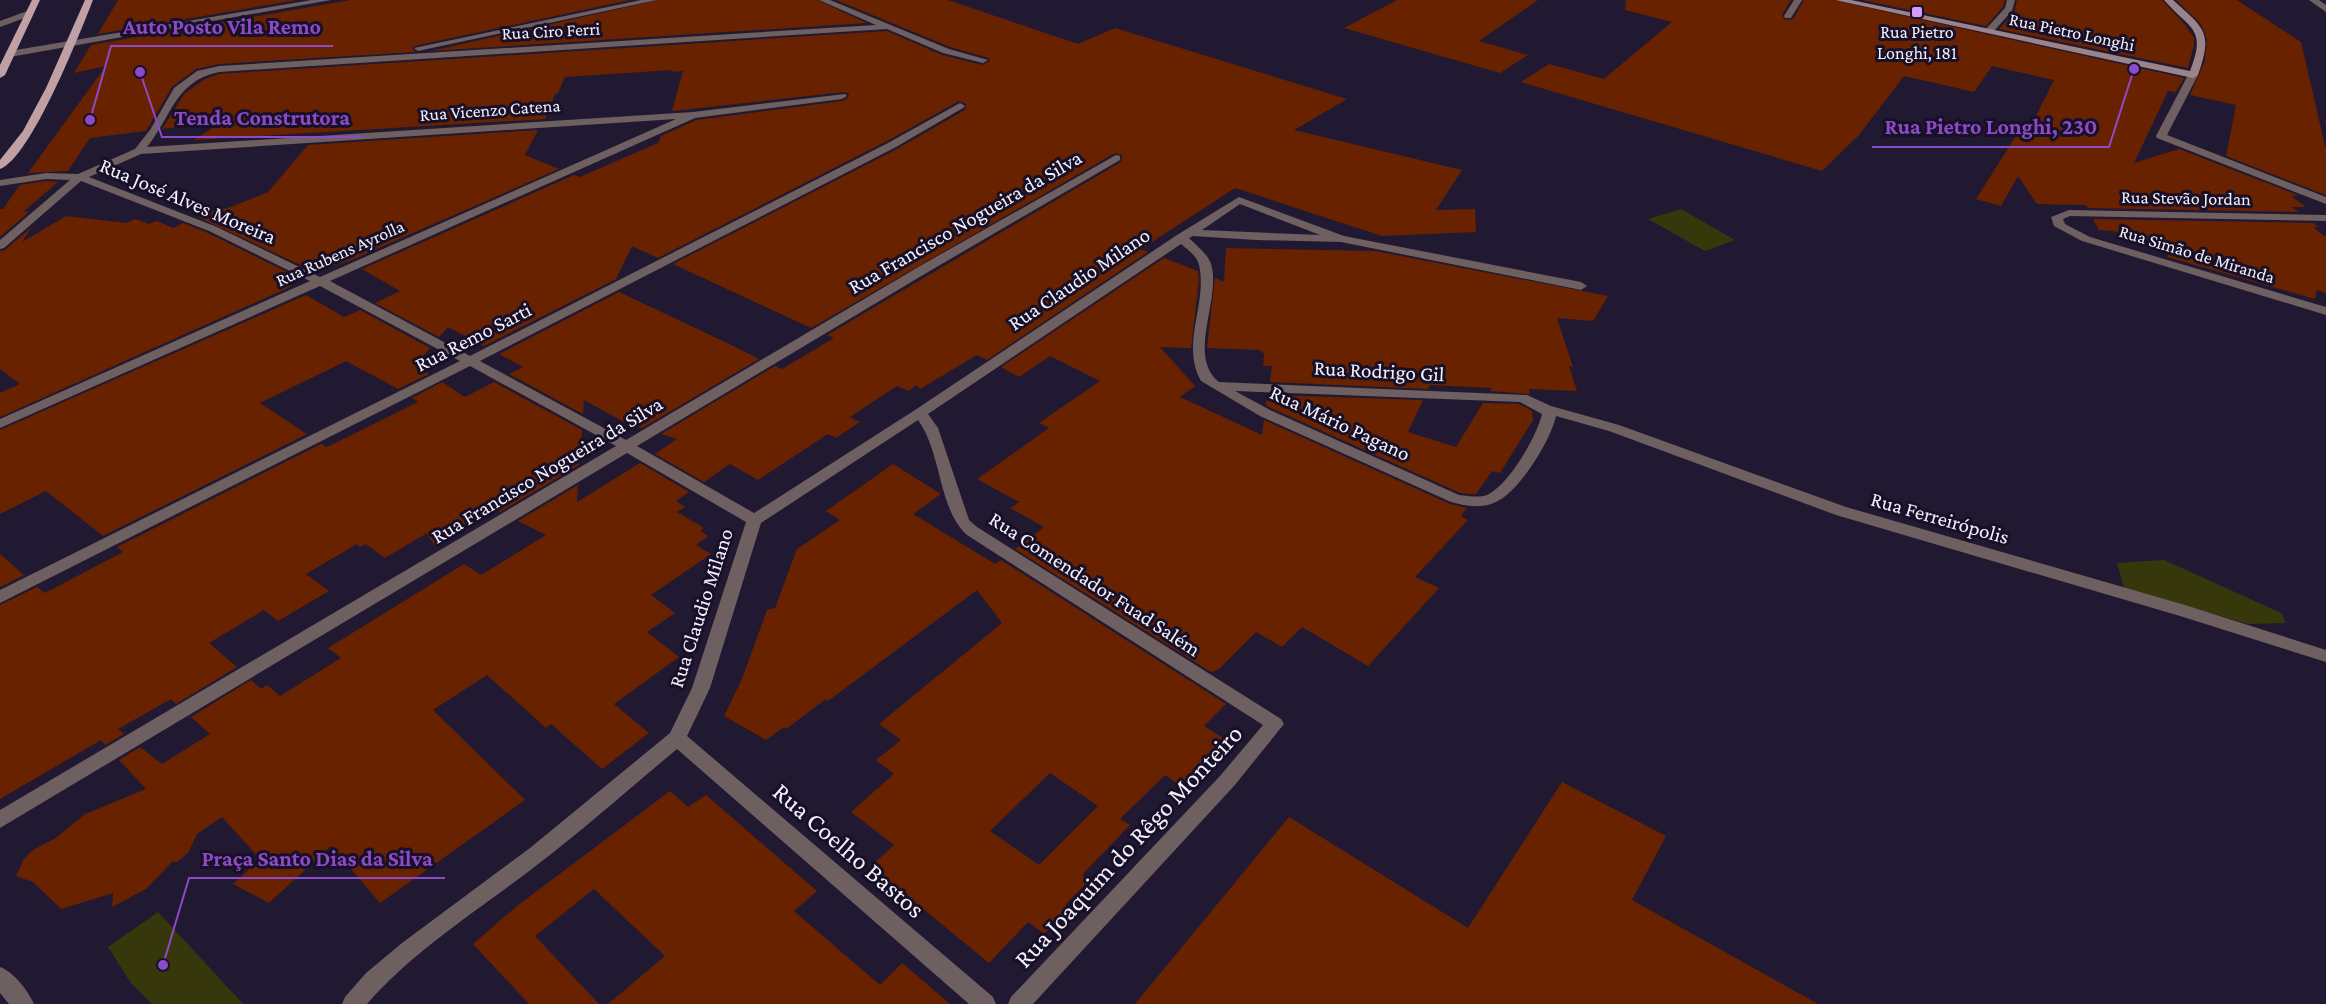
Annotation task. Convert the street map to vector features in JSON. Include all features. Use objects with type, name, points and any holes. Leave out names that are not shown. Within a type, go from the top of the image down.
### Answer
[{"type":"main road","points":[[0,75],[36,0]]},
{"type":"main road","points":[[0,166],[35,115],[70,45],[89,0]]},
{"type":"street","points":[[10,54],[327,0]]},
{"type":"street","points":[[376,58],[653,0]]},
{"type":"street","points":[[823,0],[946,51],[983,60]]},
{"type":"street","points":[[1788,16],[1798,0]]},
{"type":"street","name":"Rua Pietro Longhi","points":[[1839,0],[2193,75]]},
{"type":"street","points":[[1989,31],[2009,9],[2012,0]]},
{"type":"street","points":[[2168,0],[2193,24],[2201,36],[2202,46],[2193,75]]},
{"type":"street","points":[[2313,0],[2326,9]]},
{"type":"street","points":[[0,24],[30,13]]},
{"type":"street","name":"Rua Ciro Ferri","points":[[139,151],[155,131],[177,90],[200,74],[219,69],[886,27]]},
{"type":"street","name":"Rua Stevão Jordan","points":[[2193,75],[2162,135],[2326,201]]},
{"type":"street","name":"Rua Vicenzo Catena","points":[[139,151],[693,115],[842,96]]},
{"type":"street","name":"Rua Remo Sarti","points":[[0,597],[470,361],[892,145],[960,106]]},
{"type":"street","name":"Rua Rubens Ayrolla","points":[[0,424],[693,115]]},
{"type":"street","points":[[0,246],[80,177],[139,151]]},
{"type":"street","name":"Rua Francisco Nogueira da Silva","points":[[0,820],[924,269],[1116,158]]},
{"type":"street","points":[[0,183],[46,176],[80,177]]},
{"type":"street","name":"Rua José Alves Moreira","points":[[80,177],[213,229],[321,281],[628,447],[754,520]]},
{"type":"street","name":"Rua Claudio Milano","points":[[353,1004],[374,980],[409,950],[537,854],[677,738],[701,688],[754,520],[920,413],[1239,200],[1341,239]]},
{"type":"street","name":"Rua Stevão Jordan","points":[[2060,226],[2057,217],[2069,213],[2326,218]]},
{"type":"street","name":"Rua Simão de Miranda","points":[[2060,226],[2096,243],[2326,311]]},
{"type":"street","points":[[1185,234],[1205,264],[1206,287],[1198,351],[1206,378],[1216,386]]},
{"type":"street","name":"Rua Claudio Milano","points":[[1185,234],[1341,239],[1581,285]]},
{"type":"street","name":"Rua Mário Pagano","points":[[1216,386],[1264,412],[1360,456],[1456,499],[1473,502],[1490,500],[1505,490],[1546,428],[1549,418],[1543,406]]},
{"type":"street","name":"Rua Rodrigo Gil","points":[[1216,386],[1522,398],[1543,406]]},
{"type":"street","name":"Rua Ferreirópolis","points":[[1543,406],[1633,435],[1841,511],[2185,611],[2326,656]]},
{"type":"street","name":"Rua Comendador Fuad Salém","points":[[920,413],[931,428],[962,522],[972,531],[1275,724]]},
{"type":"street","name":"Rua Joaquim do Rêgo Monteiro","points":[[1019,1004],[1227,781],[1275,724]]},
{"type":"street","name":"Rua Coelho Bastos","points":[[677,738],[985,1004]]},
{"type":"street","points":[[0,977],[23,1004]]},
{"type":"shaded area","points":[[1681,209],[1735,240],[1705,251],[1648,219]]},
{"type":"shaded area","points":[[2164,560],[2281,613],[2286,623],[2248,624],[2124,588],[2117,563]]},
{"type":"shaded area","points":[[158,912],[243,1004],[152,1004],[131,983],[108,947]]},
{"type":"building","points":[[118,0],[297,0],[98,34]]},
{"type":"building","points":[[350,0],[630,0],[414,46],[412,48],[415,52],[219,64],[196,69],[172,87],[146,131],[90,138],[68,171],[28,173],[106,66],[74,73],[91,45]]},
{"type":"building","points":[[659,0],[817,0],[867,23],[431,51]]},
{"type":"building","points":[[836,0],[948,0],[1078,44],[1115,28],[1347,99],[1294,130],[1462,170],[1436,210],[1475,209],[1476,232],[1382,236],[1235,188],[1141,249],[1148,252],[987,360],[977,355],[920,389],[917,385],[908,391],[897,386],[850,417],[860,422],[836,438],[828,434],[758,480],[730,464],[704,482],[655,454],[677,439],[661,434],[775,366],[782,369],[834,338],[827,335],[1121,162],[1122,155],[1115,153],[811,328],[673,264],[897,149],[965,110],[966,104],[959,101],[887,141],[658,258],[632,246],[616,279],[484,346],[448,327],[439,337],[375,303],[400,291],[362,269],[574,175],[580,177],[658,143],[661,136],[696,120],[842,101],[848,98],[849,94],[845,92],[672,111],[683,71],[671,72],[672,70],[565,77],[545,119],[193,140],[224,121],[162,129],[185,93],[205,79],[219,74],[887,31],[942,55],[982,65],[990,61],[989,58],[950,47]]},
{"type":"building","points":[[1397,0],[1538,0],[1479,41],[1528,55],[1500,73],[1344,28]]},
{"type":"building","points":[[1626,0],[1791,0],[1782,15],[1785,20],[1793,19],[1804,0],[1833,0],[2184,78],[2176,92],[2168,91],[2134,163],[2179,149],[2300,196],[2291,196],[2306,207],[2292,207],[2299,212],[2088,208],[2086,205],[2037,204],[2018,176],[2001,206],[1976,199],[2021,128],[2028,132],[2054,80],[1992,66],[1974,92],[1904,76],[1859,135],[1822,171],[1521,82],[1549,64],[1604,79],[1672,22],[1625,10]]},
{"type":"building","points":[[1862,0],[2005,0],[2003,7],[1986,26]]},
{"type":"building","points":[[2017,0],[2162,0],[2194,38],[2188,68],[1999,29],[2014,13]]},
{"type":"building","points":[[2176,0],[2237,0],[2301,42],[2326,150],[2326,195],[2226,156],[2236,105],[2190,95],[2205,61],[2207,39],[2201,24]]},
{"type":"building","points":[[538,130],[525,155],[559,169],[349,261],[313,271],[198,217],[222,207],[226,209],[268,192],[308,145]]},
{"type":"building","points":[[46,181],[58,182],[24,211],[29,212],[0,237],[0,209],[3,209],[20,185]]},
{"type":"building","points":[[66,216],[127,223],[135,219],[149,224],[157,221],[173,228],[183,223],[295,276],[282,280],[292,286],[0,417],[0,393],[20,384],[0,369],[0,251],[5,250],[32,227],[22,242]]},
{"type":"building","points":[[2093,219],[2313,223],[2318,227],[2313,227],[2326,237],[2326,293],[2317,290],[2315,299],[2167,257],[2170,251],[2128,241],[2130,233],[2099,230]]},
{"type":"building","points":[[1226,248],[1375,251],[1608,296],[1593,321],[1557,318],[1573,367],[1569,366],[1577,391],[1529,389],[1530,394],[1490,391],[1492,388],[1430,385],[1428,389],[1270,382],[1272,366],[1263,366],[1264,353],[1260,352],[1261,350],[1207,348],[1215,278],[1224,282]]},
{"type":"building","points":[[1164,258],[1198,271],[1199,280],[1191,348],[1160,347],[1195,386],[1180,397],[1262,435],[1264,420],[1450,504],[1467,508],[1461,516],[1468,520],[1415,577],[1439,588],[1368,666],[1302,627],[1282,647],[1256,632],[1219,669],[1211,672],[1015,549],[1044,527],[1010,508],[1019,502],[977,479],[1049,428],[1039,423],[1100,381],[1050,356],[1019,377],[1001,367]]},
{"type":"building","points":[[619,292],[759,359],[642,428],[624,422],[584,400],[583,414],[509,374],[523,367],[499,354]]},
{"type":"building","points":[[306,295],[344,317],[360,310],[430,348],[416,365],[429,374],[398,389],[346,361],[260,403],[307,434],[103,536],[46,491],[0,514],[0,430]]},
{"type":"building","points":[[442,382],[465,397],[494,382],[582,430],[579,465],[500,512],[495,509],[434,545],[427,533],[385,558],[366,544],[360,547],[357,544],[306,574],[329,591],[278,621],[264,610],[209,643],[237,667],[176,704],[171,699],[118,729],[124,734],[105,745],[101,740],[0,799],[0,605],[37,587],[45,593],[123,552],[117,547],[321,444],[327,447],[418,402],[412,398]]},
{"type":"building","points":[[1268,395],[1423,400],[1408,432],[1456,447],[1483,403],[1519,404],[1532,411],[1533,420],[1500,473],[1492,471],[1476,494],[1470,494],[1460,493],[1271,408],[1266,405]]},
{"type":"building","points":[[640,463],[689,492],[676,501],[685,507],[677,512],[704,528],[700,531],[708,536],[696,545],[711,554],[651,595],[675,613],[647,632],[679,657],[614,704],[649,733],[602,769],[551,724],[546,728],[487,675],[433,710],[525,800],[380,903],[331,846],[269,903],[233,884],[260,859],[222,817],[197,834],[188,853],[177,862],[172,862],[146,889],[112,907],[113,893],[61,909],[33,882],[16,876],[24,859],[33,850],[56,838],[85,814],[146,789],[119,760],[140,747],[162,764],[210,734],[191,717],[251,680],[261,689],[267,685],[280,696],[341,658],[328,648],[464,564],[481,575],[546,535],[518,521],[578,485],[577,502]]},
{"type":"building","points":[[893,464],[941,494],[913,514],[995,564],[1001,560],[1226,704],[1204,726],[1225,739],[1179,785],[1165,775],[1120,819],[1130,825],[1082,875],[1090,880],[1065,905],[1076,913],[1054,935],[1048,930],[1044,934],[1028,922],[989,963],[871,866],[894,845],[851,812],[894,774],[876,760],[901,740],[879,724],[1002,623],[977,590],[828,701],[826,699],[786,729],[784,727],[766,740],[724,716],[741,681],[767,610],[775,608],[797,549],[840,520],[826,511]],"holes":[[[1050,773],[1098,806],[1039,865],[990,831]]]},
{"type":"building","points":[[0,554],[24,575],[0,587]]},
{"type":"building","points":[[1562,782],[1666,836],[1632,900],[1818,1004],[1135,1004],[1289,817],[1468,928]]},
{"type":"building","points":[[670,791],[688,807],[706,795],[817,891],[794,911],[880,985],[902,963],[950,1004],[608,1004],[665,956],[594,889],[535,936],[599,1004],[529,1004],[473,944],[517,906]]},
{"type":"place","name":"Rua Pietro Longhi, 181","points":[[1917,12]]},
{"type":"place","name":"Rua Pietro Longhi, 230","points":[[2134,69]]},
{"type":"place","name":"Tenda Construtora","points":[[140,72]]},
{"type":"place","name":"Auto Posto Vila Remo","points":[[90,120]]},
{"type":"place","name":"Praça Santo Dias da Silva","points":[[163,965]]}]
